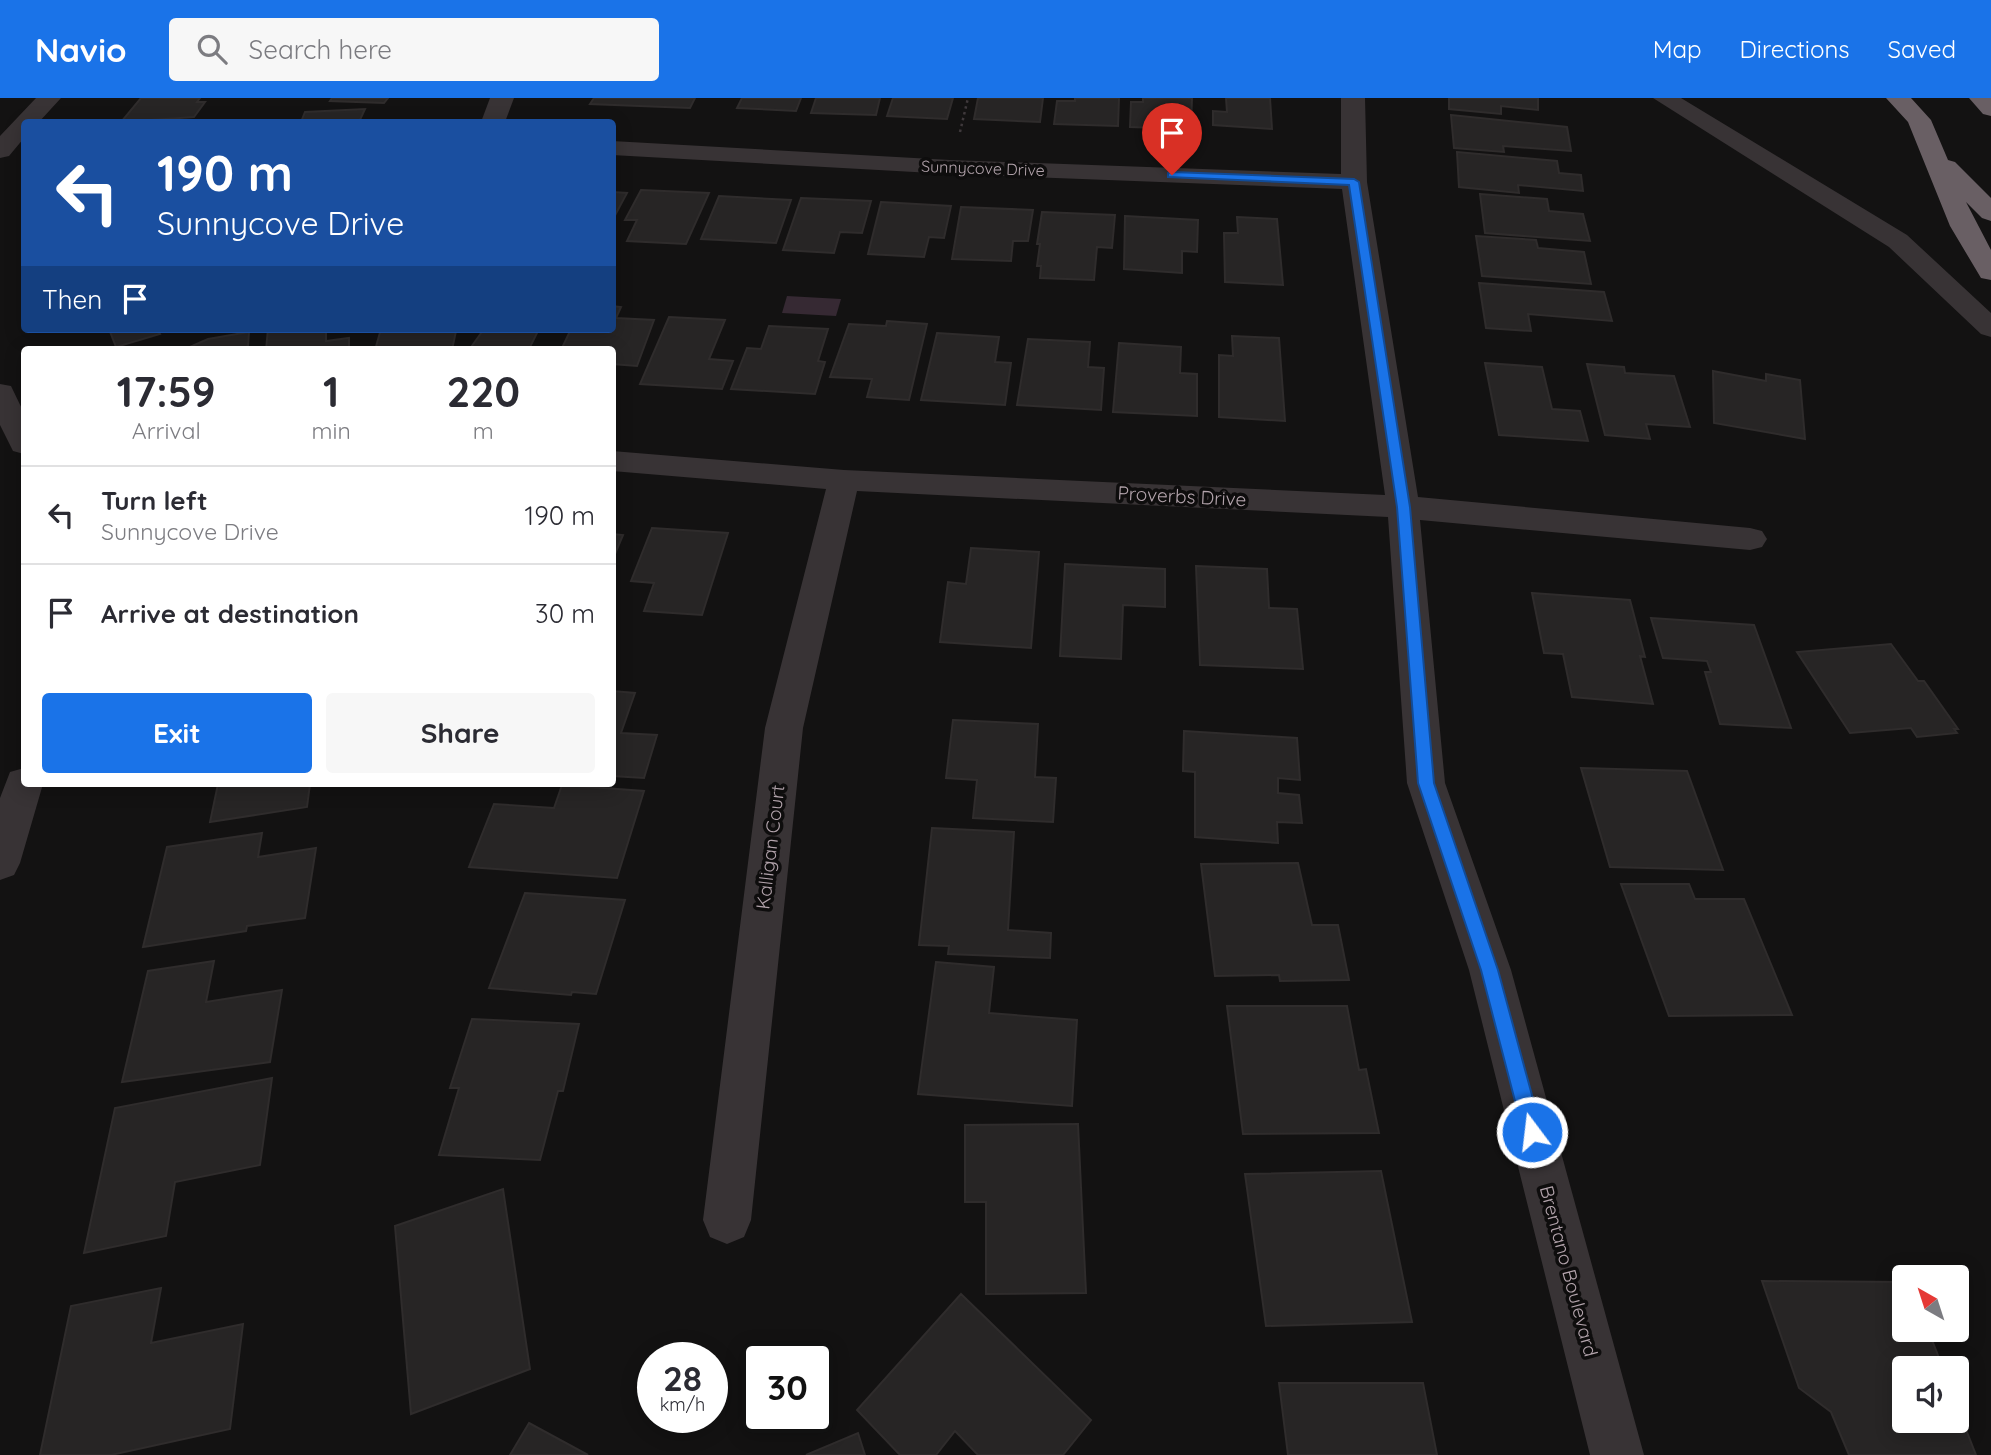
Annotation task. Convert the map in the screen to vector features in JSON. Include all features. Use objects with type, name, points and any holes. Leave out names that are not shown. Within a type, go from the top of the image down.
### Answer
[{"type":"highway","points":[[1898,98],[1919,120],[1928,148],[1963,226],[1991,272]]},
{"type":"highway","points":[[1981,98],[1991,108]]},
{"type":"highway","points":[[1928,148],[1991,213]]},
{"type":"street","points":[[29,119],[49,98]]},
{"type":"street","points":[[495,119],[502,98]]},
{"type":"street","name":"Brentano Boulevard","points":[[1353,98],[1354,182],[1403,507],[1426,783],[1490,970],[1617,1455]]},
{"type":"street","points":[[1665,98],[1898,241],[1991,328]]},
{"type":"street","points":[[0,151],[21,127]]},
{"type":"street","name":"Sunnycove Drive","points":[[616,148],[950,167],[1354,182]]},
{"type":"street","points":[[0,393],[21,438]]},
{"type":"street","name":"Proverbs Drive","points":[[616,461],[844,480],[1403,507],[1750,539]]},
{"type":"street","name":"Kalligan Court","points":[[727,1220],[784,728],[844,480]]},
{"type":"street","points":[[0,863],[23,787]]},
{"type":"shaded area","points":[[787,296],[841,299],[836,316],[782,313]]},
{"type":"building","points":[[141,98],[200,98],[197,102],[205,102],[194,117],[124,119]]},
{"type":"building","points":[[332,98],[388,98],[384,103],[330,101]]},
{"type":"building","points":[[594,98],[695,98],[690,108],[590,104]]},
{"type":"building","points":[[742,98],[801,98],[796,111],[737,108]]},
{"type":"building","points":[[816,98],[880,98],[876,115],[811,113]]},
{"type":"building","points":[[893,98],[953,98],[947,119],[887,116]]},
{"type":"building","points":[[978,98],[1043,98],[1040,122],[974,119]]},
{"type":"building","points":[[1075,98],[1119,98],[1118,126],[1054,124],[1057,101],[1075,101]]},
{"type":"building","points":[[1143,98],[1192,98],[1191,129],[1130,127],[1131,102],[1143,102]]},
{"type":"building","points":[[1226,98],[1270,98],[1272,129],[1213,125],[1213,111],[1227,112]]},
{"type":"building","points":[[1449,98],[1538,98],[1538,110],[1501,106],[1501,114],[1449,109]]},
{"type":"building","points":[[365,109],[360,119],[302,119],[305,112]]},
{"type":"building","points":[[1451,115],[1567,127],[1571,151],[1503,146],[1504,152],[1454,148]]},
{"type":"building","points":[[1457,152],[1557,161],[1559,173],[1581,175],[1583,191],[1518,185],[1519,193],[1459,187]]},
{"type":"building","points":[[641,190],[709,193],[686,244],[627,241],[637,220],[625,220]]},
{"type":"building","points":[[616,192],[627,193],[616,214]]},
{"type":"building","points":[[1480,194],[1547,199],[1549,211],[1583,214],[1590,241],[1485,233]]},
{"type":"building","points":[[719,196],[791,200],[776,243],[701,239]]},
{"type":"building","points":[[801,198],[871,201],[862,233],[840,232],[834,253],[783,250]]},
{"type":"building","points":[[881,202],[951,206],[944,238],[929,237],[924,257],[868,254]]},
{"type":"building","points":[[961,207],[1033,210],[1028,241],[1013,241],[1011,261],[952,259]]},
{"type":"building","points":[[1042,212],[1115,215],[1112,248],[1097,247],[1094,280],[1040,278],[1041,266],[1037,266],[1040,244],[1037,244]]},
{"type":"building","points":[[1125,216],[1198,220],[1197,252],[1182,251],[1182,273],[1124,269]]},
{"type":"building","points":[[1237,217],[1277,219],[1283,285],[1225,282],[1224,233],[1238,233]]},
{"type":"building","points":[[1476,236],[1536,240],[1538,248],[1584,252],[1591,284],[1482,276]]},
{"type":"building","points":[[1479,283],[1604,292],[1612,321],[1528,314],[1531,331],[1486,328]]},
{"type":"building","points":[[669,317],[725,320],[709,359],[733,361],[722,389],[640,384]]},
{"type":"building","points":[[616,318],[654,320],[637,366],[616,364],[616,346],[563,346],[569,333],[616,333]]},
{"type":"building","points":[[887,321],[927,324],[909,400],[867,397],[872,379],[830,377],[849,324],[886,326]]},
{"type":"building","points":[[769,326],[828,329],[818,361],[825,362],[815,394],[731,389],[747,348],[761,349]]},
{"type":"building","points":[[111,333],[160,334],[119,346],[116,346]]},
{"type":"building","points":[[249,333],[248,346],[192,346],[208,339]]},
{"type":"building","points":[[268,333],[326,333],[326,341],[349,338],[349,346],[266,346]]},
{"type":"building","points":[[380,333],[456,333],[453,346],[376,346]]},
{"type":"building","points":[[481,333],[537,333],[530,346],[472,346]]},
{"type":"building","points":[[937,333],[999,337],[995,362],[1011,363],[1005,405],[921,400]]},
{"type":"building","points":[[1232,336],[1279,338],[1285,421],[1219,417],[1219,355],[1233,356]]},
{"type":"building","points":[[1028,339],[1090,342],[1088,367],[1104,368],[1101,410],[1017,405]]},
{"type":"building","points":[[1119,343],[1181,347],[1180,373],[1197,374],[1197,416],[1113,412]]},
{"type":"building","points":[[1485,363],[1542,367],[1552,409],[1580,411],[1588,441],[1499,435]]},
{"type":"building","points":[[1587,364],[1624,367],[1625,373],[1674,376],[1690,427],[1646,424],[1650,439],[1605,435]]},
{"type":"building","points":[[1713,371],[1766,381],[1766,374],[1800,380],[1805,439],[1714,423]]},
{"type":"building","points":[[652,528],[728,533],[702,615],[644,611],[654,583],[631,581]]},
{"type":"building","points":[[616,534],[623,535],[616,552]]},
{"type":"building","points":[[971,548],[1039,552],[1031,648],[940,642],[948,582],[966,584]]},
{"type":"building","points":[[1065,564],[1165,569],[1165,607],[1123,605],[1121,659],[1060,656]]},
{"type":"building","points":[[1196,566],[1267,569],[1269,608],[1297,609],[1303,669],[1200,665]]},
{"type":"building","points":[[1532,593],[1630,600],[1645,657],[1640,656],[1653,704],[1572,697],[1563,654],[1544,653]]},
{"type":"building","points":[[1651,618],[1754,625],[1791,728],[1720,724],[1705,672],[1711,672],[1707,661],[1663,658]]},
{"type":"building","points":[[1891,644],[1918,681],[1924,681],[1958,729],[1954,729],[1957,733],[1917,737],[1911,728],[1850,733],[1797,652]]},
{"type":"building","points":[[616,691],[635,693],[621,733],[657,735],[644,778],[616,776]]},
{"type":"building","points":[[953,720],[1038,724],[1035,777],[1056,778],[1053,822],[973,818],[977,780],[946,778]]},
{"type":"building","points":[[1184,731],[1297,738],[1300,780],[1278,778],[1278,793],[1299,795],[1302,823],[1277,822],[1278,843],[1195,837],[1195,772],[1183,771]]},
{"type":"building","points":[[1581,768],[1687,771],[1723,870],[1610,867]]},
{"type":"building","points":[[217,787],[310,787],[307,807],[210,822]]},
{"type":"building","points":[[561,787],[644,791],[617,878],[469,867],[494,804],[554,808]]},
{"type":"building","points":[[932,828],[1014,832],[1008,930],[1051,933],[1050,958],[948,954],[949,946],[919,945]]},
{"type":"building","points":[[262,833],[258,857],[316,848],[305,918],[247,926],[246,931],[143,947],[167,847]]},
{"type":"building","points":[[1298,863],[1312,925],[1338,925],[1349,980],[1280,981],[1279,975],[1215,976],[1201,864]]},
{"type":"building","points":[[1621,884],[1689,884],[1695,899],[1744,899],[1792,1015],[1669,1016]]},
{"type":"building","points":[[525,893],[625,900],[596,994],[572,992],[571,995],[489,988]]},
{"type":"building","points":[[214,961],[206,1002],[282,990],[270,1062],[122,1082],[148,971]]},
{"type":"building","points":[[936,962],[994,967],[989,1013],[1077,1020],[1072,1106],[918,1094]]},
{"type":"building","points":[[1227,1006],[1347,1006],[1359,1070],[1366,1069],[1379,1133],[1243,1134]]},
{"type":"building","points":[[472,1019],[579,1024],[563,1091],[558,1091],[540,1160],[439,1155],[459,1088],[450,1088]]},
{"type":"building","points":[[272,1078],[260,1165],[175,1182],[166,1236],[84,1253],[115,1108]]},
{"type":"building","points":[[1078,1124],[1086,1293],[986,1294],[986,1202],[965,1202],[965,1125]]},
{"type":"building","points":[[1381,1171],[1412,1322],[1266,1326],[1245,1174]]},
{"type":"building","points":[[503,1189],[530,1369],[411,1414],[395,1226]]},
{"type":"building","points":[[1762,1281],[1892,1282],[1892,1342],[1933,1342],[1938,1356],[1892,1356],[1892,1433],[1967,1433],[1976,1455],[1849,1455],[1831,1412],[1799,1388]]},
{"type":"building","points":[[161,1288],[151,1343],[243,1324],[230,1429],[111,1455],[40,1455],[71,1306]]},
{"type":"building","points":[[961,1294],[1091,1420],[1063,1455],[978,1455],[955,1431],[936,1455],[900,1455],[857,1410]]},
{"type":"building","points":[[1279,1383],[1423,1383],[1437,1455],[1288,1455]]},
{"type":"building","points":[[529,1423],[588,1455],[510,1455]]},
{"type":"building","points":[[858,1433],[865,1455],[806,1455]]},
{"type":"route","points":[[1172,175],[1354,182],[1403,507],[1426,783],[1490,970],[1532,1132]]}]
